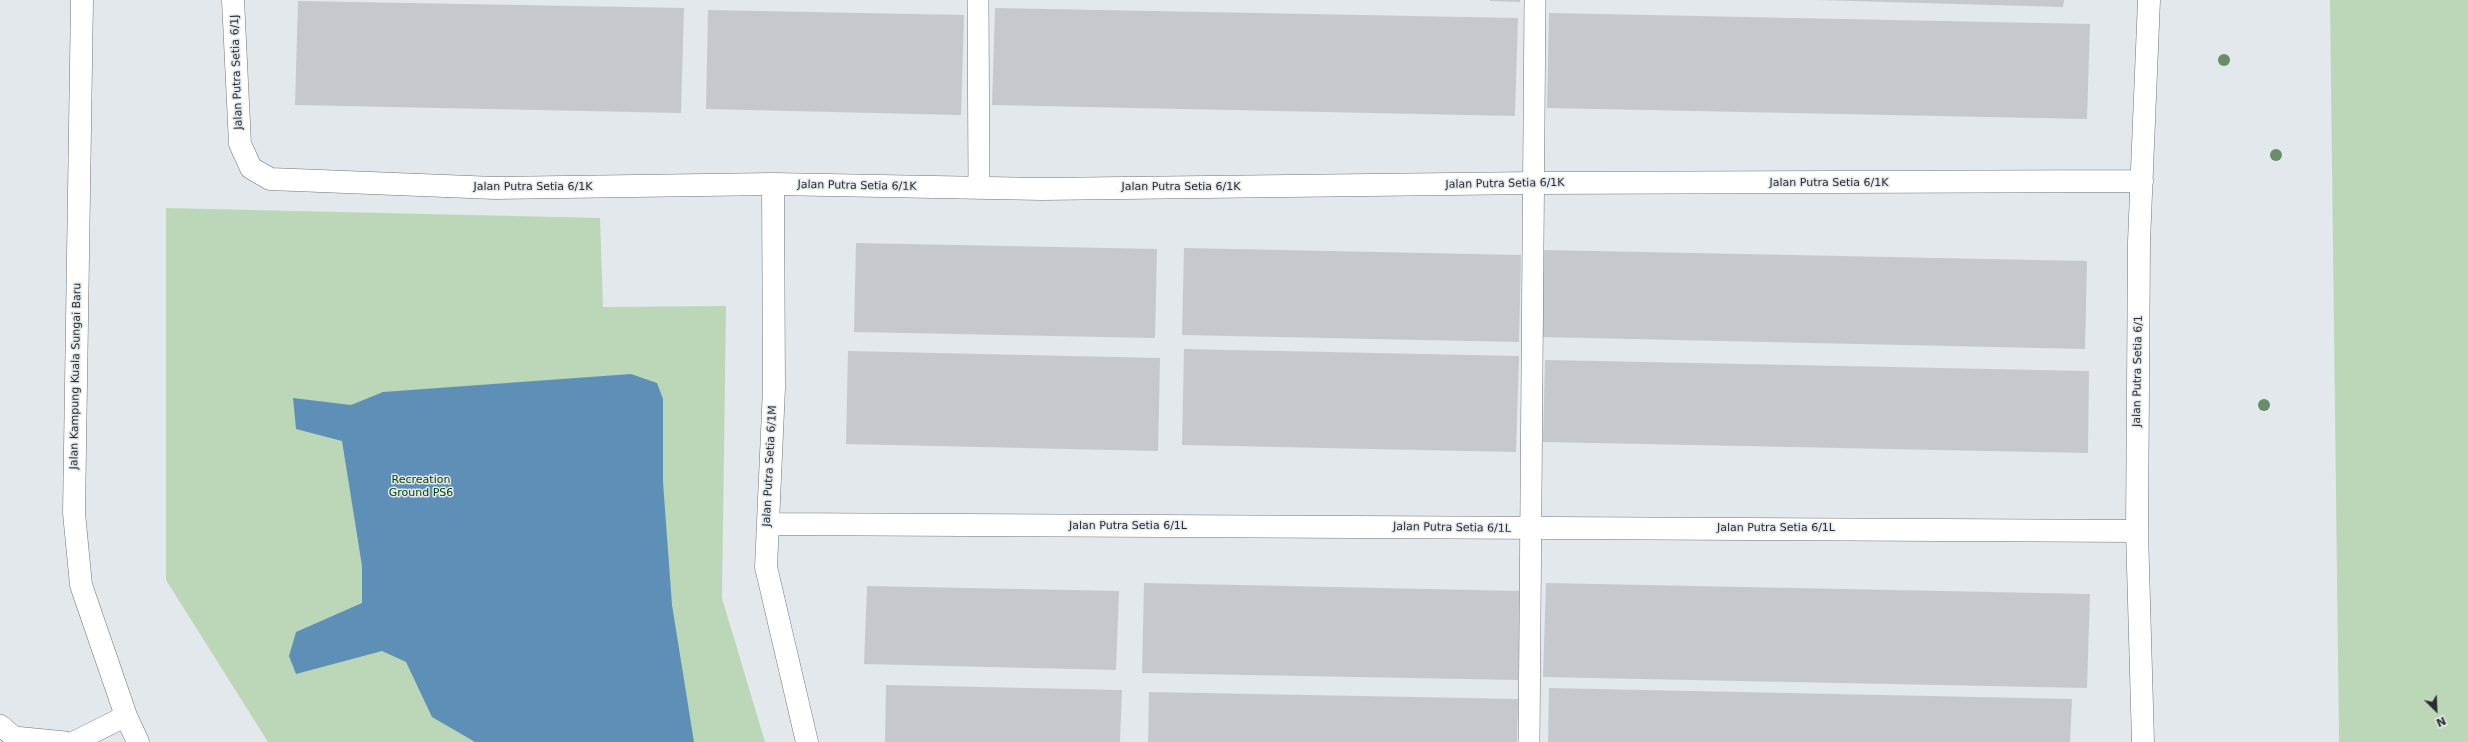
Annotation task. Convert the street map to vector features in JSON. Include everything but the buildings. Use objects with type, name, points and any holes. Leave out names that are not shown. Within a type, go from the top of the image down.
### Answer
[{"type":"street","name":"Jalan Kampung Kuala Sungai Baru","points":[[82,0],[74,513],[81,585],[126,716],[138,742]]},
{"type":"street","name":"Jalan Putra Setia 6/1J","points":[[234,0],[240,144]]},
{"type":"street","name":"Jalan Putra Setia 6/1","points":[[2143,742],[2137,531],[2142,181],[2149,0]]},
{"type":"street","name":"Jalan Putra Setia 6/1K","points":[[240,144],[251,168],[270,179],[495,188],[774,184],[979,188],[1533,183],[2142,181]]},
{"type":"street","name":"Jalan Putra Setia 6/1M","points":[[774,184],[774,388],[766,567],[807,742]]},
{"type":"street","name":"Jalan Putra Setia 6/1L","points":[[768,524],[1530,529],[1806,527],[2137,531]]},
{"type":"lane","points":[[978,0],[979,188]]},
{"type":"lane","points":[[1529,742],[1535,0]]},
{"type":"lane","points":[[74,742],[126,716]]},
{"type":"lane","points":[[0,725],[14,737],[65,742]]},
{"type":"green space","points":[[2330,0],[2468,0],[2468,742],[2339,742]]},
{"type":"green space","name":"Recreation Ground PS6","points":[[166,208],[600,218],[603,307],[726,306],[722,598],[765,742],[268,742],[166,580]]},
{"type":"water","points":[[631,374],[657,383],[663,399],[663,482],[672,605],[694,742],[475,742],[432,717],[406,662],[382,651],[296,674],[289,656],[296,632],[362,603],[362,566],[342,441],[296,429],[293,398],[351,405],[383,392]]}]
